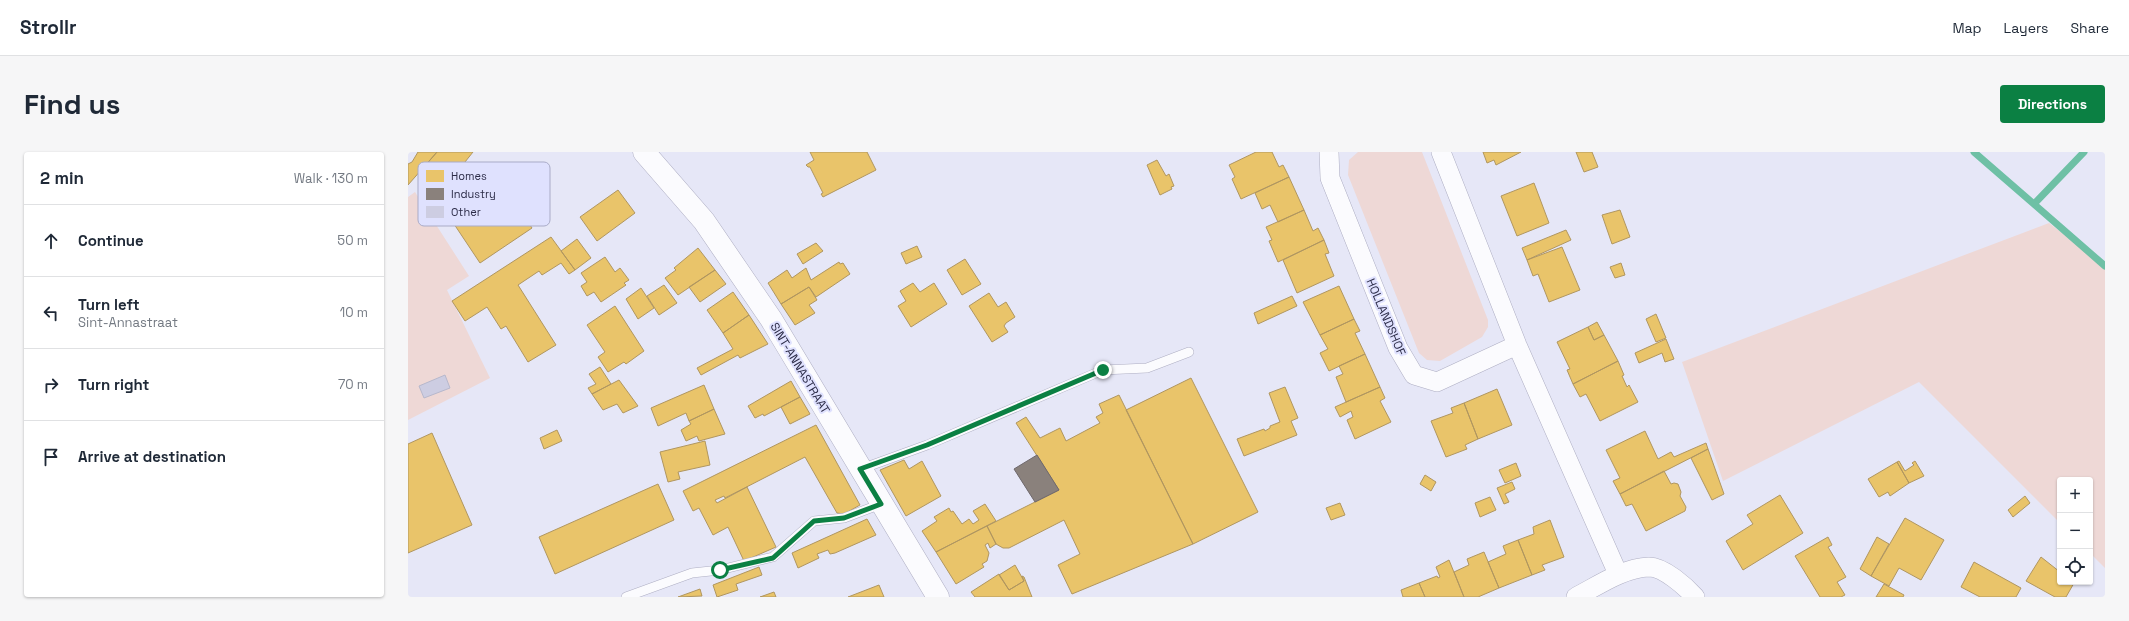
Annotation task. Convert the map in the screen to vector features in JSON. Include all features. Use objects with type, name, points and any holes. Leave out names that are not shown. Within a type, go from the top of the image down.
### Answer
[{"type":"street","name":"SINT-ANNASTRAAT","points":[[644,152],[704,221],[771,319],[938,597]]},
{"type":"street","name":"HOLLANDSHOF","points":[[1329,152],[1330,178],[1398,348],[1414,375],[1437,382],[1517,346]]},
{"type":"street","points":[[1442,152],[1517,346],[1618,574]]},
{"type":"street","points":[[1576,597],[1618,574],[1651,567],[1679,580],[1695,597]]},
{"type":"lane","points":[[860,469],[927,445],[1103,370],[1147,368],[1190,352]]},
{"type":"lane","points":[[626,597],[692,573],[720,570],[773,558],[814,521],[844,518],[881,504]]},
{"type":"shaded area","points":[[1358,152],[1422,152],[1488,320],[1488,327],[1482,337],[1440,361],[1427,360],[1419,353],[1348,175],[1349,160]]},
{"type":"shaded area","points":[[415,192],[418,197],[418,226],[437,226],[469,276],[447,290],[490,378],[408,420],[408,197]]},
{"type":"shaded area","points":[[2049,223],[2105,266],[2105,568],[2093,556],[2093,477],[2057,477],[2057,520],[1919,382],[1723,481],[1682,362]]},
{"type":"building: Homes","points":[[418,152],[437,152],[428,162],[418,162],[418,174],[408,185],[408,164],[412,162]]},
{"type":"building: Homes","points":[[437,152],[473,152],[465,162],[428,162]]},
{"type":"building: Homes","points":[[810,152],[867,152],[876,170],[823,197],[821,194],[823,193],[810,167],[806,165],[814,160]]},
{"type":"building: Homes","points":[[1256,152],[1272,152],[1279,167],[1283,165],[1289,177],[1241,199],[1232,179],[1235,177],[1229,165]]},
{"type":"building: Homes","points":[[1483,152],[1521,152],[1496,165],[1494,160],[1487,163]]},
{"type":"building: Homes","points":[[1576,152],[1592,152],[1598,167],[1584,172]]},
{"type":"building: Homes","points":[[1157,160],[1166,176],[1169,174],[1174,186],[1171,187],[1172,189],[1160,195],[1147,165]]},
{"type":"building: Homes","points":[[1289,177],[1304,210],[1278,222],[1270,205],[1262,209],[1255,193]]},
{"type":"building: Homes","points":[[1534,183],[1549,223],[1517,236],[1501,196]]},
{"type":"building: Homes","points":[[618,190],[635,213],[597,241],[580,217]]},
{"type":"building: Homes","points":[[1304,210],[1313,231],[1318,228],[1324,240],[1278,262],[1269,241],[1272,240],[1266,227]]},
{"type":"building: Homes","points":[[1620,210],[1630,237],[1612,244],[1602,215]]},
{"type":"building: Homes","points":[[455,226],[531,226],[532,228],[480,263]]},
{"type":"building: Homes","points":[[1566,230],[1571,240],[1527,260],[1522,248]]},
{"type":"building: Homes","points":[[551,237],[575,270],[569,274],[561,263],[542,275],[539,271],[518,285],[556,345],[528,362],[506,326],[501,329],[487,307],[465,321],[452,301]]},
{"type":"building: Homes","points":[[577,239],[591,258],[575,270],[561,251]]},
{"type":"building: Homes","points":[[1324,240],[1329,253],[1325,254],[1334,276],[1297,293],[1283,260]]},
{"type":"building: Homes","points":[[816,243],[823,251],[803,264],[797,254]]},
{"type":"building: Homes","points":[[917,246],[922,257],[906,264],[901,253]]},
{"type":"building: Homes","points":[[1562,247],[1580,290],[1549,302],[1538,274],[1533,276],[1527,260]]},
{"type":"building: Homes","points":[[698,248],[715,270],[678,295],[665,278],[676,270],[674,268]]},
{"type":"building: Homes","points":[[605,257],[615,272],[620,268],[629,280],[624,283],[626,285],[601,302],[594,292],[587,296],[581,286],[587,282],[581,273]]},
{"type":"building: Homes","points":[[965,259],[981,284],[962,295],[947,270]]},
{"type":"building: Homes","points":[[839,262],[840,264],[843,263],[850,274],[816,297],[809,287],[781,304],[768,283],[787,270],[792,278],[806,268],[811,280]]},
{"type":"building: Homes","points":[[1621,263],[1625,275],[1615,278],[1610,267]]},
{"type":"building: Homes","points":[[715,270],[726,284],[700,302],[689,287]]},
{"type":"building: Homes","points":[[913,283],[920,292],[934,283],[947,304],[911,327],[898,306],[906,301],[900,291]]},
{"type":"building: Homes","points":[[664,285],[677,303],[659,315],[647,296]]},
{"type":"building: Homes","points":[[1339,286],[1354,319],[1320,335],[1303,302]]},
{"type":"building: Homes","points":[[809,287],[817,300],[809,305],[815,313],[795,325],[781,304]]},
{"type":"building: Homes","points":[[641,288],[654,308],[638,319],[626,299]]},
{"type":"building: Homes","points":[[733,292],[749,315],[723,333],[707,310]]},
{"type":"building: Homes","points":[[989,293],[998,307],[1006,302],[1015,317],[1004,326],[1008,332],[992,342],[969,306]]},
{"type":"building: Homes","points":[[1292,296],[1297,306],[1258,324],[1254,313]]},
{"type":"building: Homes","points":[[615,306],[644,351],[626,364],[624,362],[608,372],[598,357],[605,352],[587,325]]},
{"type":"building: Homes","points":[[1656,314],[1666,338],[1656,342],[1646,319]]},
{"type":"building: Homes","points":[[749,315],[768,344],[740,358],[738,355],[701,375],[697,368],[733,349],[723,333]]},
{"type":"building: Homes","points":[[1354,319],[1360,331],[1355,333],[1365,354],[1329,371],[1320,353],[1328,349],[1320,335]]},
{"type":"building: Homes","points":[[1597,322],[1604,335],[1594,340],[1588,327]]},
{"type":"building: Homes","points":[[1588,327],[1594,340],[1604,335],[1618,361],[1573,384],[1567,370],[1570,369],[1557,342]]},
{"type":"building: Homes","points":[[1666,339],[1674,359],[1665,362],[1662,353],[1639,363],[1635,353]]},
{"type":"building: Homes","points":[[1365,354],[1380,387],[1346,402],[1336,377],[1343,374],[1339,366]]},
{"type":"building: Homes","points":[[1618,361],[1627,387],[1629,385],[1638,402],[1600,421],[1586,394],[1580,397],[1573,384]]},
{"type":"building: Homes","points":[[600,367],[611,384],[592,394],[588,388],[596,384],[589,374]]},
{"type":"building: Homes","points":[[1191,378],[1258,512],[1193,544],[1126,410]]},
{"type":"building: Homes","points":[[619,380],[638,406],[623,413],[617,404],[603,410],[592,394]]},
{"type":"building: Homes","points":[[791,381],[800,397],[764,416],[763,414],[755,418],[748,406]]},
{"type":"building: Homes","points":[[704,385],[714,409],[689,421],[686,413],[658,426],[651,408]]},
{"type":"building: Homes","points":[[1285,387],[1298,418],[1291,421],[1297,435],[1244,456],[1237,439],[1264,429],[1265,431],[1270,428],[1270,426],[1280,422],[1269,393]]},
{"type":"building: Homes","points":[[1380,387],[1385,398],[1380,401],[1391,422],[1355,439],[1347,420],[1353,417],[1351,411],[1340,417],[1335,407]]},
{"type":"building: Homes","points":[[1497,389],[1512,425],[1478,439],[1464,403]]},
{"type":"building: Homes","points":[[1119,395],[1193,544],[1072,594],[1058,565],[1080,554],[1064,520],[1009,548],[1003,548],[996,544],[987,526],[1059,490],[1016,423],[1026,417],[1040,438],[1060,428],[1066,441],[1100,423],[1096,417],[1103,413],[1099,404]]},
{"type":"building: Homes","points":[[800,397],[810,414],[790,424],[781,407]]},
{"type":"building: Homes","points":[[1464,403],[1478,439],[1465,445],[1467,449],[1446,457],[1431,421],[1453,413],[1451,408]]},
{"type":"building: Homes","points":[[714,409],[725,434],[699,441],[697,436],[686,441],[681,430],[691,424],[689,421]]},
{"type":"building: Homes","points":[[816,425],[860,505],[844,514],[837,513],[805,457],[725,498],[724,496],[715,500],[717,503],[747,487],[776,547],[744,561],[728,527],[713,535],[699,508],[693,511],[683,491]]},
{"type":"building: Homes","points":[[557,430],[562,441],[544,449],[540,438]]},
{"type":"building: Homes","points":[[1645,431],[1658,459],[1671,452],[1674,457],[1706,443],[1708,449],[1620,494],[1613,481],[1620,478],[1606,450]]},
{"type":"building: Homes","points":[[432,433],[472,525],[408,553],[408,444]]},
{"type":"building: Homes","points":[[705,441],[710,465],[678,472],[680,479],[668,482],[660,452]]},
{"type":"building: Homes","points":[[1708,449],[1724,494],[1712,500],[1691,458]]},
{"type":"building: Homes","points":[[904,460],[909,469],[922,461],[941,496],[906,516],[880,470]]},
{"type":"building: Homes","points":[[1899,461],[1905,471],[1914,465],[1912,463],[1915,461],[1924,476],[1909,483],[1897,462]]},
{"type":"building: Homes","points":[[1897,462],[1909,483],[1890,496],[1888,492],[1879,497],[1868,479]]},
{"type":"building: Homes","points":[[1516,463],[1521,476],[1505,483],[1499,470]]},
{"type":"building: Homes","points":[[1664,471],[1671,484],[1678,484],[1681,492],[1680,496],[1686,507],[1685,511],[1646,531],[1632,504],[1626,506],[1620,494]]},
{"type":"building: Homes","points":[[1425,475],[1436,482],[1431,491],[1420,484]]},
{"type":"building: Homes","points":[[1512,482],[1515,489],[1505,494],[1509,502],[1504,504],[1497,488]]},
{"type":"building: Homes","points":[[658,484],[674,520],[555,574],[539,537]]},
{"type":"building: Homes","points":[[1780,495],[1803,533],[1743,570],[1726,541],[1753,524],[1747,515]]},
{"type":"building: Homes","points":[[2025,496],[2030,503],[2013,517],[2008,510]]},
{"type":"building: Homes","points":[[1490,497],[1496,510],[1480,517],[1475,503]]},
{"type":"building: Homes","points":[[1340,503],[1345,515],[1331,520],[1326,508]]},
{"type":"building: Homes","points":[[985,504],[996,521],[936,552],[922,531],[937,521],[934,517],[949,508],[951,512],[953,511],[962,524],[969,519],[973,524],[979,520],[973,511]]},
{"type":"building: Homes","points":[[1905,518],[1944,540],[1921,580],[1899,568],[1889,586],[1871,576]]},
{"type":"building: Homes","points":[[867,519],[876,535],[835,553],[830,554],[828,550],[817,554],[819,558],[798,568],[792,553]]},
{"type":"building: Homes","points":[[1550,520],[1564,557],[1542,565],[1545,570],[1532,575],[1518,540],[1534,534],[1533,527]]},
{"type":"building: Homes","points":[[987,526],[996,544],[990,548],[988,543],[985,545],[989,553],[987,561],[982,564],[984,567],[956,584],[936,552]]},
{"type":"building: Homes","points":[[1828,537],[1832,545],[1828,547],[1846,577],[1837,582],[1845,595],[1841,597],[1820,597],[1795,556]]},
{"type":"building: Homes","points":[[1877,537],[1889,544],[1871,576],[1860,569]]},
{"type":"building: Homes","points":[[1518,540],[1532,575],[1499,588],[1488,562],[1506,554],[1503,546]]},
{"type":"building: Homes","points":[[1484,552],[1499,588],[1478,597],[1464,597],[1454,572],[1469,565],[1467,559]]},
{"type":"building: Homes","points":[[2041,557],[2057,570],[2057,585],[2073,585],[2066,597],[2055,597],[2026,581]]},
{"type":"building: Homes","points":[[1449,560],[1464,597],[1425,597],[1419,583],[1437,576],[1438,578],[1440,577],[1436,567]]},
{"type":"building: Homes","points":[[1974,562],[2021,588],[2016,597],[1980,597],[1961,587]]},
{"type":"building: Homes","points":[[1015,565],[1024,581],[1009,590],[999,575]]},
{"type":"building: Homes","points":[[759,567],[762,575],[736,584],[738,590],[717,597],[713,585]]},
{"type":"building: Homes","points":[[999,574],[1009,590],[1024,581],[1022,576],[1024,577],[1032,597],[975,597],[971,592]]},
{"type":"building: Homes","points":[[1419,583],[1425,597],[1403,597],[1401,590]]},
{"type":"building: Homes","points":[[1884,584],[1904,595],[1903,597],[1876,597]]},
{"type":"building: Homes","points":[[879,585],[884,597],[848,597]]},
{"type":"building: Homes","points":[[700,589],[702,596],[678,597]]},
{"type":"building: Homes","points":[[774,592],[776,597],[760,597]]},
{"type":"building: Industry","points":[[1037,455],[1059,490],[1035,502],[1014,469]]},
{"type":"building: Other","points":[[445,375],[450,388],[424,398],[419,386]]},
{"type":"waterway","points":[[1974,152],[2105,266]]},
{"type":"waterway","points":[[2034,204],[2084,152]]},
{"type":"route","points":[[720,570],[773,558],[814,521],[844,518],[881,504],[860,469],[927,445],[1103,370]]}]
